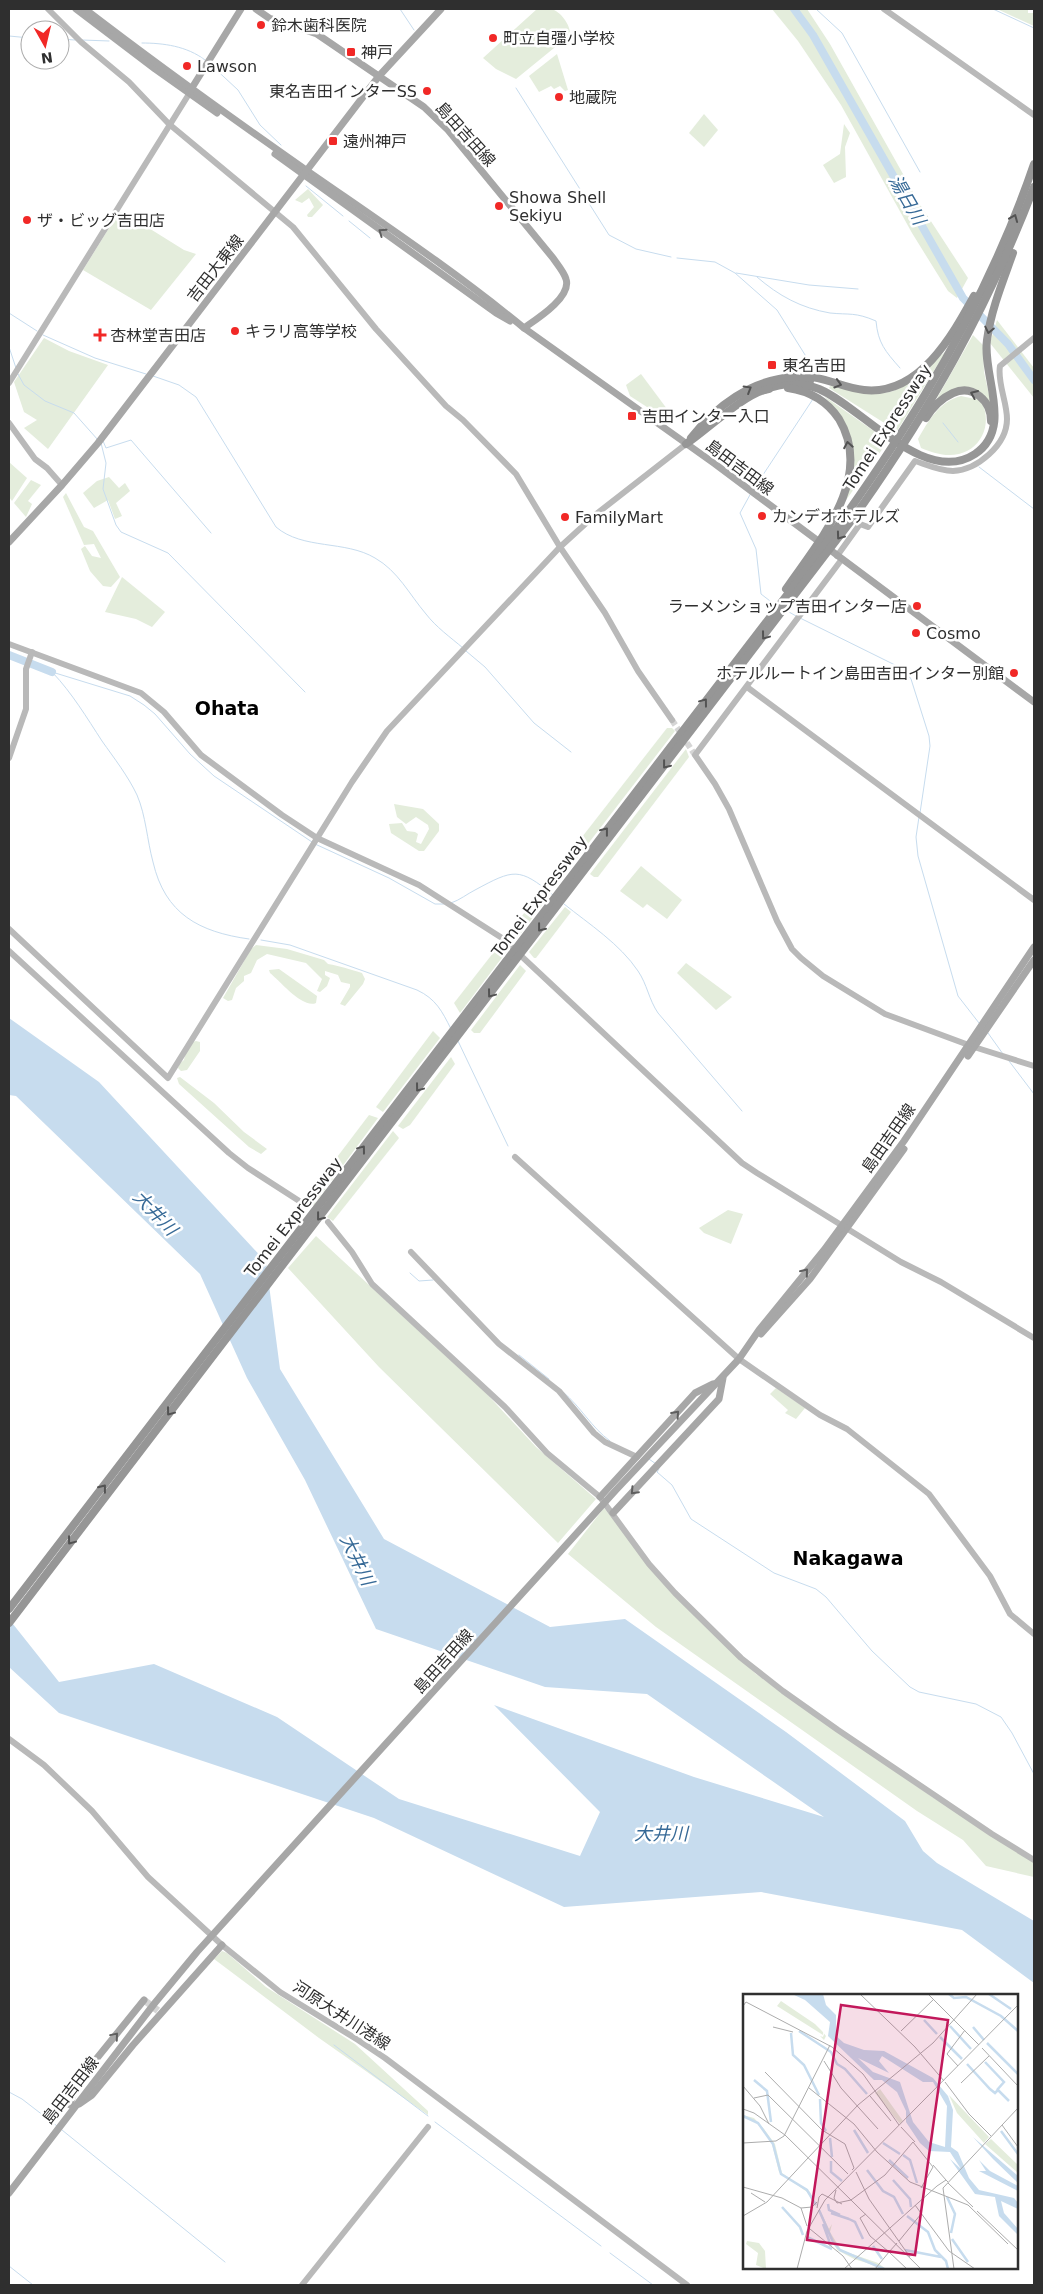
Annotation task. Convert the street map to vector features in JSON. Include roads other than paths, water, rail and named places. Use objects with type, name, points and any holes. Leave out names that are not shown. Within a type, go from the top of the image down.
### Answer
[{"type":"highway","name":"Tomei Expressway","points":[[981,296],[1034,164]]},
{"type":"highway","name":"Tomei Expressway","points":[[9,1623],[304,1232],[444,1041],[522,947],[820,551],[877,484],[908,436],[981,296],[1014,239],[1034,188]]},
{"type":"highway","points":[[686,444],[739,404],[764,390],[786,384],[820,389],[914,452],[938,460],[956,461],[967,458],[980,449],[993,428],[995,412],[986,356],[987,340],[995,304],[1034,188]]},
{"type":"highway","points":[[686,444],[707,418],[756,384],[790,377],[813,377],[869,391],[896,386],[920,371],[936,356],[970,317],[981,296]]},
{"type":"highway","points":[[790,377],[824,387],[901,440],[919,450],[941,457],[964,455],[983,441],[991,424],[989,406],[973,392],[961,391],[952,393],[936,406],[908,436],[896,454]]},
{"type":"highway","points":[[764,390],[789,388],[808,393],[824,403],[839,420],[847,440],[850,466],[846,490],[820,551]]},
{"type":"highway","name":"Tomei Expressway","points":[[850,515],[896,454]]},
{"type":"highway","name":"Tomei Expressway","points":[[568,886],[820,551]]},
{"type":"highway","name":"Tomei Expressway","points":[[9,1609],[448,1050],[513,958]]},
{"type":"main road","name":"島田吉田線","points":[[76,9],[305,172],[453,274],[1034,702]]},
{"type":"main road","name":"島田吉田線","points":[[85,9],[190,91]]},
{"type":"main road","points":[[190,91],[241,9]]},
{"type":"main road","name":"島田吉田線","points":[[256,9],[269,18],[317,34],[424,107],[448,130],[553,258],[567,279],[566,290],[562,298],[524,328]]},
{"type":"main road","name":"吉田大東線","points":[[9,542],[62,485],[100,440],[379,76],[441,9]]},
{"type":"main road","name":"島田吉田線","points":[[9,2186],[154,2004],[198,1952],[616,1490],[724,1377],[755,1339],[770,1325],[810,1279],[972,1046],[1034,947]]},
{"type":"main road","name":"島田吉田線","points":[[983,1028],[1034,960]]},
{"type":"main road","points":[[600,1497],[695,1393],[724,1377]]},
{"type":"main road","points":[[613,1513],[718,1399],[724,1377]]},
{"type":"main road","points":[[640,1454],[656,1468]]},
{"type":"main road","points":[[72,2106],[92,2095],[161,2013],[222,1945]]},
{"type":"main road","points":[[72,2106],[76,2084],[144,2000]]},
{"type":"main road","name":"島田吉田線","points":[[9,2193],[72,2106]]},
{"type":"street","points":[[48,9],[79,40],[129,82],[168,124],[300,234],[394,349],[446,406],[463,420],[516,474],[560,547],[605,613],[638,671],[672,720]]},
{"type":"street","points":[[884,9],[1034,115]]},
{"type":"street","points":[[9,383],[190,91]]},
{"type":"street","points":[[1034,338],[1002,363],[999,370],[1007,422],[1001,439],[994,448],[974,465],[954,471],[943,470],[915,461],[868,527],[860,524],[840,558],[798,618],[695,755],[729,809],[777,921],[792,949],[823,976],[885,1014],[972,1046],[1034,1066]]},
{"type":"street","points":[[9,423],[35,459],[47,468],[62,485]]},
{"type":"street","points":[[9,929],[168,1078],[371,751],[411,704],[560,547],[600,511],[686,444]]},
{"type":"street","points":[[9,644],[30,655],[141,693],[164,712],[201,755],[218,770],[317,838],[408,880],[453,906],[502,938],[742,1163],[901,1262],[941,1282],[1034,1338]]},
{"type":"street","points":[[9,758],[26,709],[26,669],[30,655]]},
{"type":"street","points":[[746,688],[1034,900]]},
{"type":"street","points":[[9,951],[229,1153],[248,1168],[307,1206]]},
{"type":"street","points":[[515,1157],[739,1359],[820,1415],[847,1429],[929,1494],[990,1576],[1010,1614],[1034,1634]]},
{"type":"street","points":[[328,1222],[346,1244],[372,1284],[505,1407],[547,1453],[600,1497],[662,1579],[741,1658],[838,1730],[992,1834],[1034,1860]]},
{"type":"street","points":[[411,1252],[499,1344],[559,1391],[594,1433],[605,1442],[640,1454]]},
{"type":"street","name":"河原大井川港線","points":[[9,1739],[34,1756],[79,1798],[148,1878],[222,1945],[280,1992],[384,2058],[687,2285]]},
{"type":"street","points":[[302,2285],[428,2127]]},
{"type":"water","name":"大井川","points":[[9,1018],[99,1082],[266,1262],[280,1369],[384,1539],[550,1627],[625,1619],[786,1732],[905,1821],[923,1851],[937,1863],[1034,1921],[1034,1983],[962,1930],[761,1892],[564,1907],[374,1818],[59,1713],[9,1667],[9,1619],[59,1682],[154,1664],[277,1717],[399,1799],[580,1856],[600,1812],[494,1705],[694,1777],[824,1817],[647,1694],[545,1687],[376,1629],[305,1480],[247,1378],[200,1274],[16,1096],[9,1095]]},
{"type":"waterway","points":[[400,9],[414,30]]},
{"type":"waterway","name":"湯日川","points":[[794,9],[813,35],[963,298],[1008,344],[1034,380]]},
{"type":"waterway","points":[[816,9],[842,33],[920,172]]},
{"type":"waterway","points":[[993,9],[1034,28]]},
{"type":"waterway","points":[[9,36],[20,37]]},
{"type":"waterway","points":[[70,40],[75,40]]},
{"type":"waterway","points":[[82,40],[109,41]]},
{"type":"waterway","points":[[142,43],[183,48],[205,60]]},
{"type":"waterway","points":[[210,64],[238,90],[260,125],[281,145]]},
{"type":"waterway","points":[[516,88],[609,235],[636,249],[671,257]]},
{"type":"waterway","points":[[306,186],[343,216]]},
{"type":"waterway","points":[[349,221],[370,238]]},
{"type":"waterway","points":[[677,258],[715,262],[735,273],[777,310],[812,366]]},
{"type":"waterway","points":[[736,273],[809,285],[858,289]]},
{"type":"waterway","points":[[757,277],[782,295],[809,308],[830,313],[857,315],[876,321],[878,335],[883,346],[900,368]]},
{"type":"waterway","points":[[9,313],[37,331]]},
{"type":"waterway","points":[[43,335],[95,358],[146,374]]},
{"type":"waterway","points":[[9,347],[16,368]]},
{"type":"waterway","points":[[18,374],[24,385],[45,401],[74,413],[98,440]]},
{"type":"waterway","points":[[153,376],[179,385],[196,397],[276,527],[299,539],[363,552],[383,563],[397,576],[434,623],[463,648]]},
{"type":"waterway","points":[[753,490],[813,399]]},
{"type":"waterway","points":[[943,423],[958,442]]},
{"type":"waterway","points":[[103,441],[106,448],[131,440],[211,533]]},
{"type":"waterway","points":[[101,443],[106,463],[103,489],[116,525],[121,532],[168,553],[305,692]]},
{"type":"waterway","points":[[979,467],[1034,509]]},
{"type":"waterway","points":[[751,493],[740,513],[756,549],[761,594],[774,604]]},
{"type":"waterway","points":[[789,612],[796,616]]},
{"type":"waterway","points":[[800,618],[905,670],[911,679],[929,736],[930,746],[920,813]]},
{"type":"waterway","points":[[466,651],[485,667],[534,723],[571,752]]},
{"type":"waterway","points":[[9,655],[52,672]]},
{"type":"waterway","points":[[52,672],[130,696],[144,705],[155,714],[190,754],[214,776],[312,842]]},
{"type":"waterway","points":[[53,673],[79,706],[137,795],[153,862],[166,895],[175,907],[200,925],[231,936],[249,939]]},
{"type":"waterway","points":[[919,817],[916,837],[918,856],[958,996],[979,1023]]},
{"type":"waterway","points":[[315,844],[389,878],[435,904],[444,904]]},
{"type":"waterway","points":[[451,903],[499,878],[516,874],[532,879],[553,895]]},
{"type":"waterway","points":[[564,904],[604,935],[631,961],[641,976],[658,1013],[742,1111]]},
{"type":"waterway","points":[[261,940],[290,945],[417,990],[429,997],[438,1006],[451,1029]]},
{"type":"waterway","points":[[988,1033],[1003,1054]]},
{"type":"waterway","points":[[458,1041],[508,1146]]},
{"type":"waterway","points":[[1009,1061],[1034,1094]]},
{"type":"waterway","points":[[410,1273],[419,1281],[433,1280]]},
{"type":"waterway","points":[[519,1355],[549,1379]]},
{"type":"waterway","points":[[563,1392],[597,1430],[610,1441]]},
{"type":"waterway","points":[[649,1459],[656,1464]]},
{"type":"waterway","points":[[659,1469],[657,1472],[672,1485],[691,1519],[774,1573],[816,1589],[826,1597],[872,1651],[910,1687],[919,1692],[976,1704],[1001,1717],[1012,1733],[1034,1774]]},
{"type":"waterway","points":[[334,2045],[428,2116]]},
{"type":"waterway","points":[[9,2092],[22,2099],[57,2126]]},
{"type":"waterway","points":[[435,2122],[601,2246]]},
{"type":"waterway","points":[[62,2130],[225,2262]]},
{"type":"waterway","points":[[610,2253],[653,2285]]},
{"type":"waterway","points":[[9,2266],[33,2285]]},
{"type":"tunnel","points":[[672,720],[695,755]]},
{"type":"tunnel","points":[[144,2000],[161,2013]]},
{"type":"place","name":"鈴木歯科医院","points":[[261,25]]},
{"type":"place","name":"町立自彊小学校","points":[[493,38]]},
{"type":"place","name":"神戸","points":[[351,52]]},
{"type":"place","name":"Lawson","points":[[187,66]]},
{"type":"place","name":"東名吉田インターSS","points":[[427,91]]},
{"type":"place","name":"地蔵院","points":[[559,97]]},
{"type":"place","name":"遠州神戸","points":[[333,141]]},
{"type":"place","name":"Showa Shell Sekiyu","points":[[499,206]]},
{"type":"place","name":"ザ・ビッグ吉田店","points":[[27,220]]},
{"type":"place","name":"キラリ高等学校","points":[[235,331]]},
{"type":"place","name":"杏林堂吉田店","points":[[100,335]]},
{"type":"place","name":"東名吉田","points":[[772,365]]},
{"type":"place","name":"吉田インター入口","points":[[632,416]]},
{"type":"place","name":"カンデオホテルズ","points":[[762,516]]},
{"type":"place","name":"FamilyMart","points":[[565,517]]},
{"type":"place","name":"ラーメンショップ吉田インター店","points":[[917,606]]},
{"type":"place","name":"Cosmo","points":[[916,633]]},
{"type":"place","name":"ホテルルートイン島田吉田インター別館","points":[[1014,673]]},
{"type":"district","name":"Ohata","points":[[227,708]]},
{"type":"district","name":"Nakagawa","points":[[848,1558]]}]
